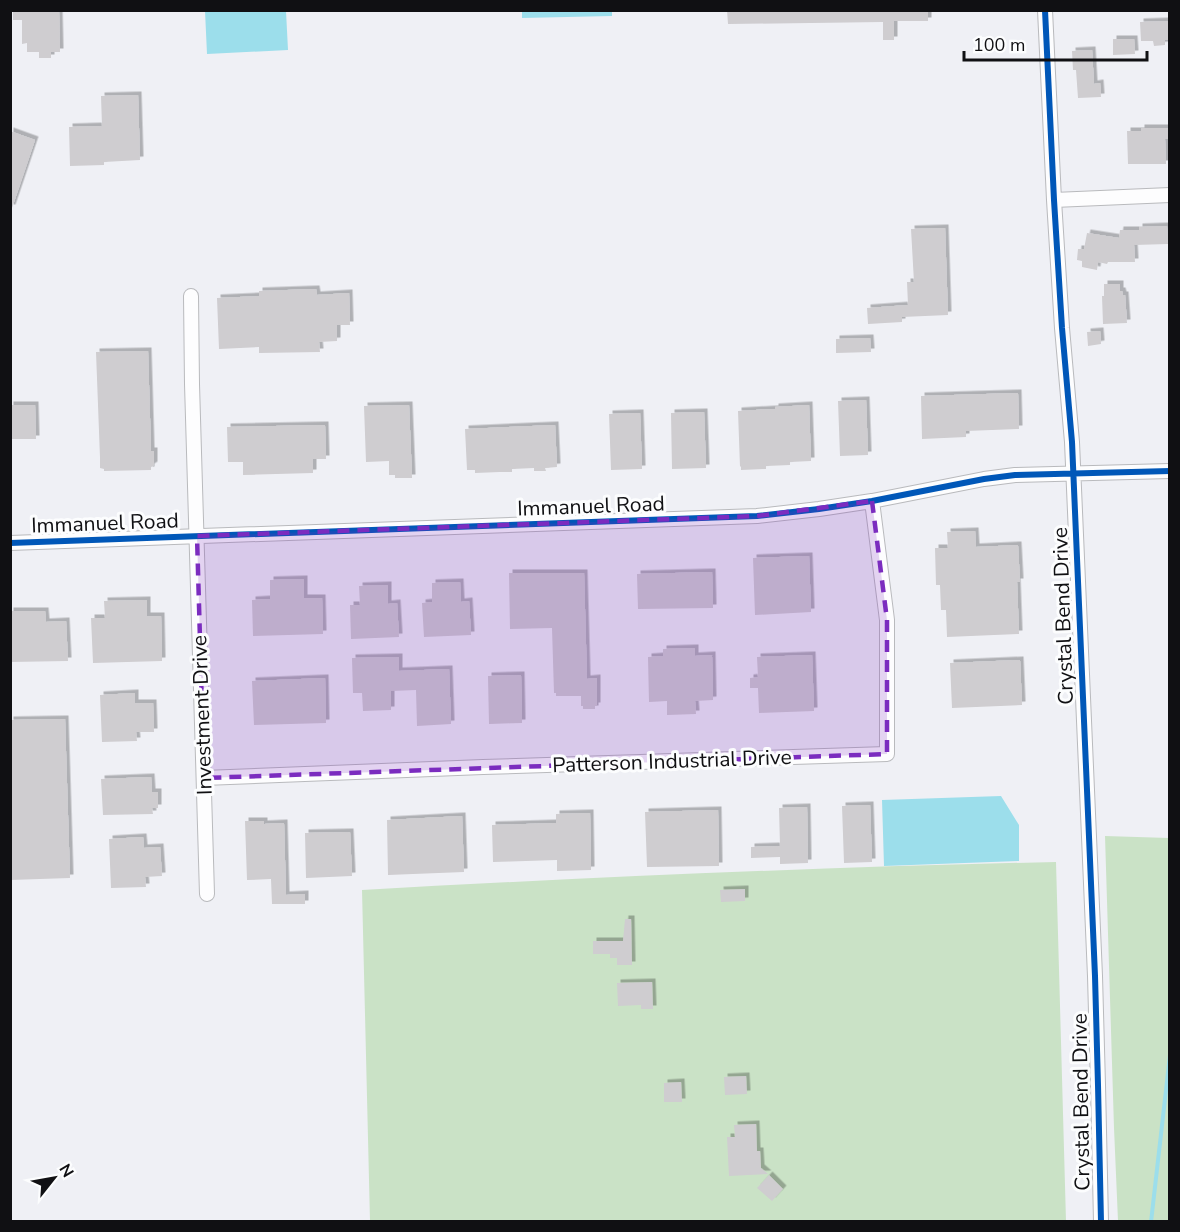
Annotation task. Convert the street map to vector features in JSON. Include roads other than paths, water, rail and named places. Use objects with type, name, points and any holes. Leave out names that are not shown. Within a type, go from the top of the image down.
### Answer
[{"type":"street","name":"Crystal Bend Drive","points":[[1045,10],[1062,328],[1074,473],[1097,1041],[1101,1221]]},
{"type":"street","points":[[1054,200],[1170,195]]},
{"type":"street","name":"Investment Drive","points":[[191,296],[207,894]]},
{"type":"street","name":"Immanuel Road","points":[[10,543],[757,516],[872,501],[1015,475],[1170,471]]},
{"type":"street","name":"Patterson Industrial Drive","points":[[204,778],[887,754],[887,621],[872,501]]},
{"type":"water","points":[[205,11],[286,11],[288,50],[207,54]]},
{"type":"water","points":[[522,11],[612,11],[612,16],[522,18]]},
{"type":"water","points":[[1001,796],[1019,825],[1019,861],[884,866],[882,800]]},
{"type":"waterway","points":[[1151,1222],[1170,1055]]}]
